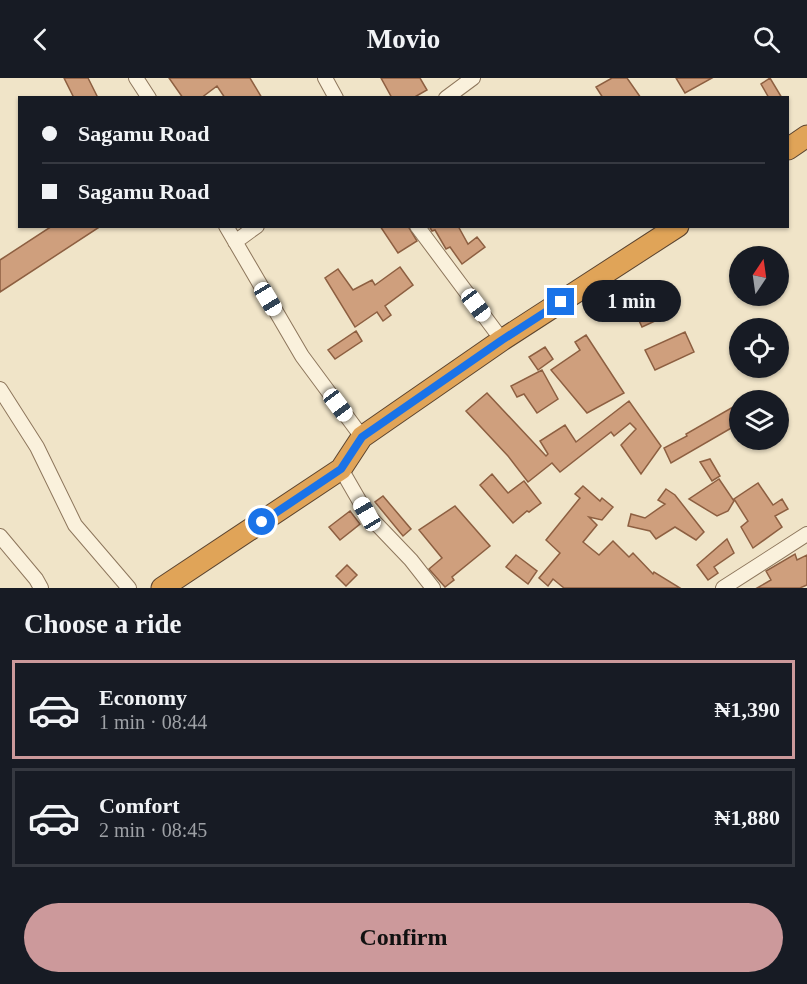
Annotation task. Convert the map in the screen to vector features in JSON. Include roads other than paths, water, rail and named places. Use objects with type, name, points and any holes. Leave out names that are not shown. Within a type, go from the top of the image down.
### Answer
[{"type":"highway","points":[[789,148],[807,136]]},
{"type":"highway","points":[[163,588],[341,469],[362,437],[502,340],[675,228]]},
{"type":"street","points":[[136,78],[148,96]]},
{"type":"street","points":[[325,78],[335,96]]},
{"type":"street","points":[[449,96],[473,78]]},
{"type":"street","points":[[227,228],[302,356],[362,437]]},
{"type":"street","points":[[235,242],[254,228]]},
{"type":"street","points":[[418,228],[502,340]]},
{"type":"street","points":[[0,389],[37,447],[75,525],[129,588]]},
{"type":"street","points":[[341,469],[367,514],[411,560],[433,588]]},
{"type":"street","points":[[723,588],[807,534]]},
{"type":"street","points":[[0,536],[41,588]]}]
